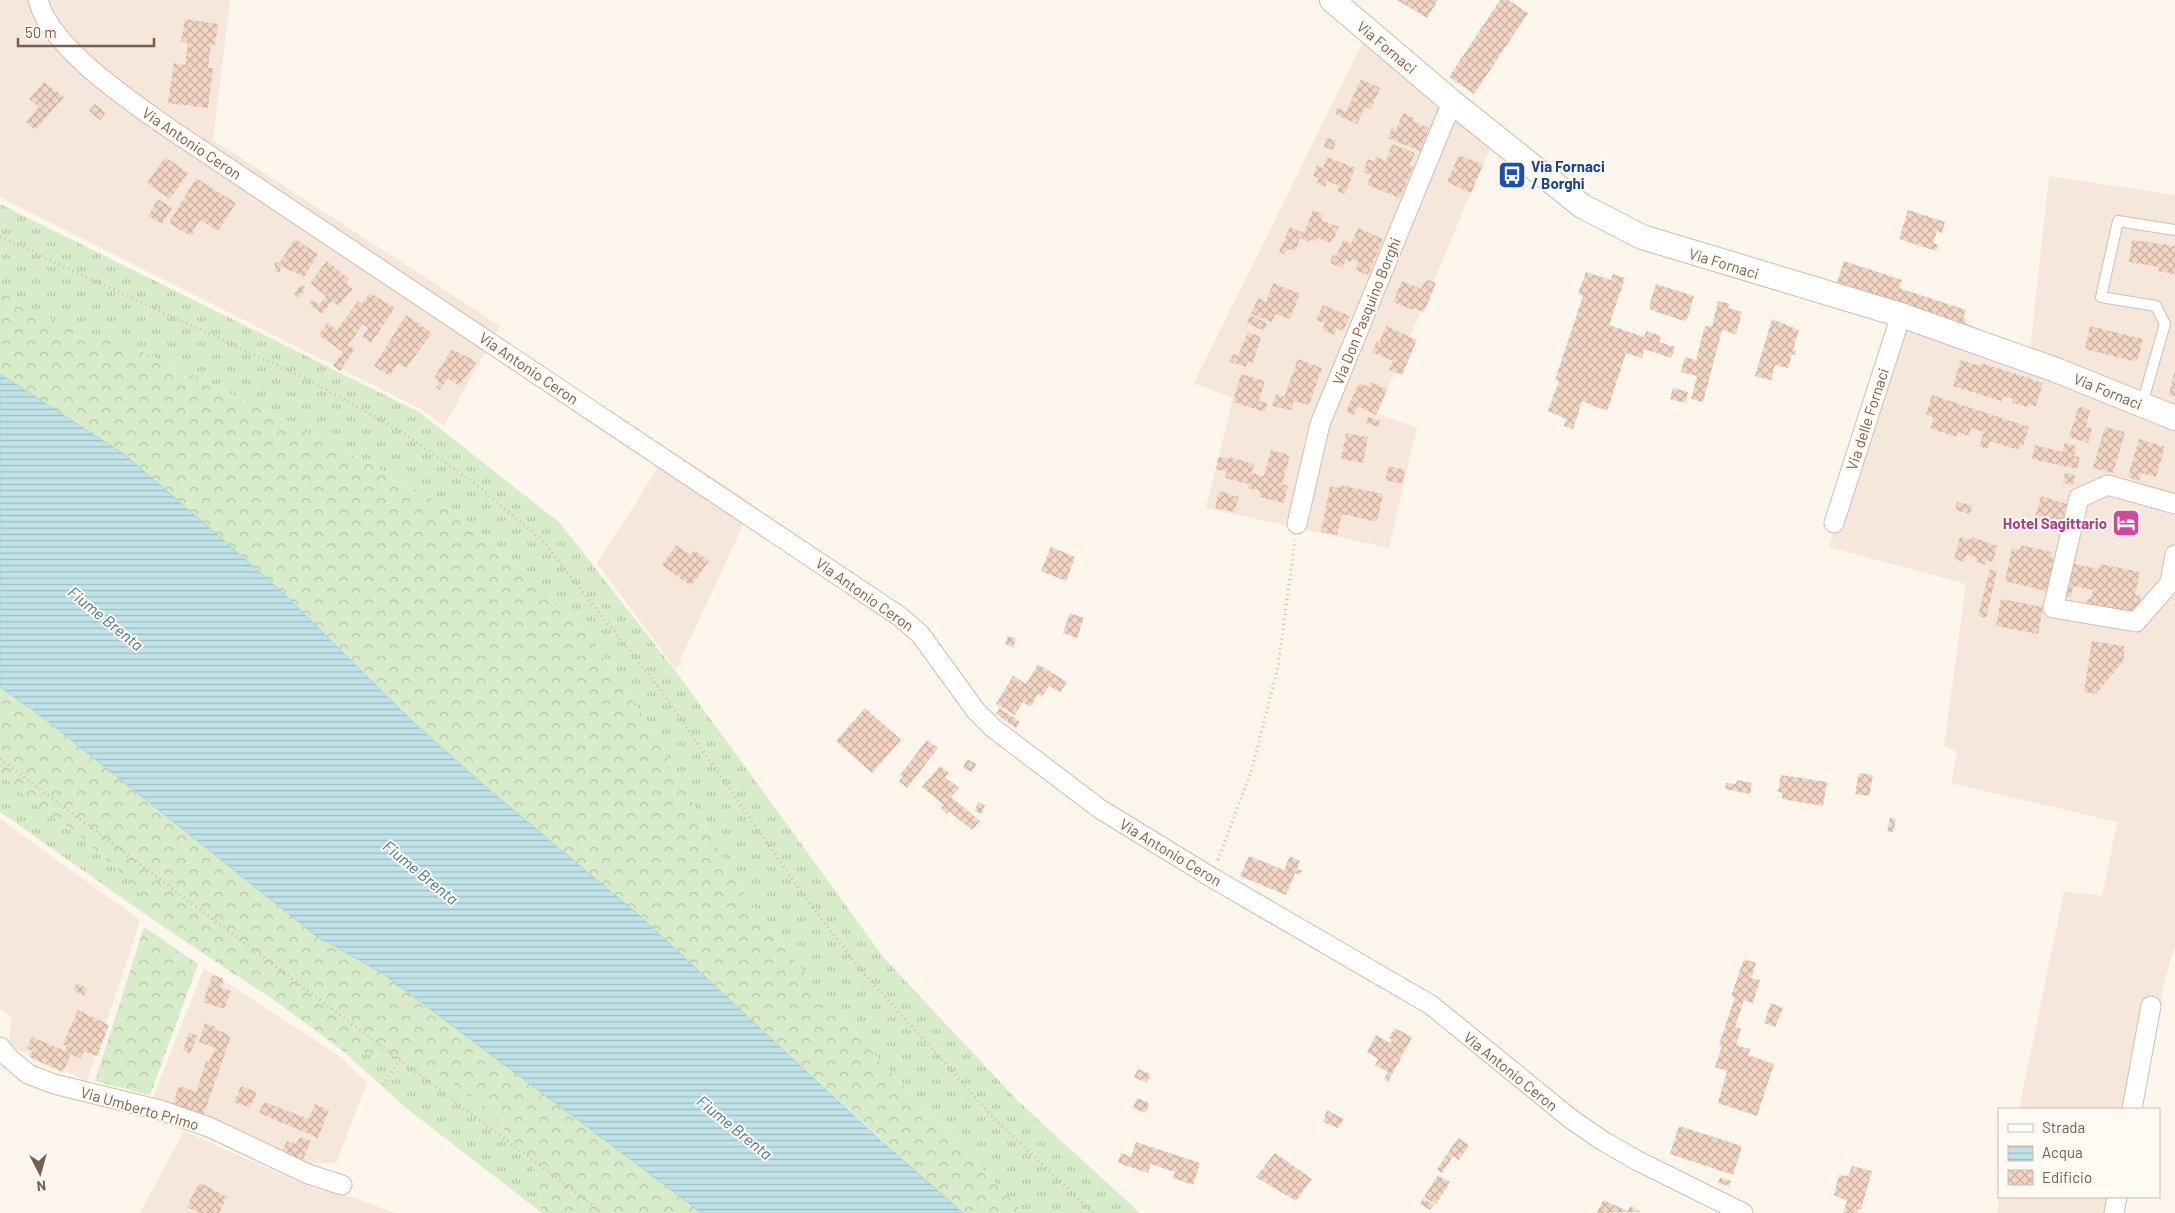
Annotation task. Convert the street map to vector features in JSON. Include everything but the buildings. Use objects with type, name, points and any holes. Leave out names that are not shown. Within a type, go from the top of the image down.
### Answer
[{"type":"street","name":"Via Antonio Ceron","points":[[38,0],[53,30],[96,73],[133,103],[212,158],[899,616],[920,634],[966,699],[993,728],[1100,809],[1211,878],[1431,1005],[1571,1119],[1603,1141],[1638,1161],[1743,1213]]},
{"type":"street","name":"Via Fornaci","points":[[1335,1],[1452,102],[1582,206],[1642,237],[1901,316],[2056,370],[2175,418]]},
{"type":"street","name":"Via Don Pasquino Borghi","points":[[1297,524],[1320,424],[1452,102]]},
{"type":"street","name":"Via delle Fornaci","points":[[1834,523],[1901,316]]},
{"type":"street","points":[[2175,504],[2108,485],[2080,498],[2053,608],[2136,622],[2172,585],[2175,555]]},
{"type":"street","points":[[2132,1108],[2151,1006]]},
{"type":"street","name":"Via Umberto Primo","points":[[0,1047],[28,1074],[54,1084],[151,1108],[209,1128],[308,1174],[342,1185]]},
{"type":"street","points":[[2114,1213],[2117,1198]]},
{"type":"lane","points":[[2142,404],[2165,324],[2156,306],[2101,298],[2118,221],[2175,230]]},
{"type":"path","points":[[0,236],[310,380],[402,432],[474,483],[541,539],[659,688],[806,900],[861,970],[992,1116],[1094,1213]]},
{"type":"path","points":[[1211,878],[1252,770],[1278,666],[1297,524]]},
{"type":"path","points":[[0,759],[603,1213]]},
{"type":"path","points":[[383,1085],[400,1060]]},
{"type":"shaded area","points":[[0,0],[230,0],[213,140],[500,326],[444,426],[419,408],[0,197]]},
{"type":"shaded area","points":[[1370,28],[1496,134],[1377,414],[1417,427],[1389,548],[1206,508],[1233,398],[1194,383]]},
{"type":"shaded area","points":[[2049,176],[2175,195],[2175,945],[2166,975],[2138,1108],[2019,1108],[2064,891],[2102,896],[2117,822],[1951,783],[1957,752],[1944,746],[1966,584],[1829,547],[1901,318],[2029,360]]},
{"type":"shaded area","points":[[670,449],[753,504],[675,668],[597,563]]},
{"type":"shaded area","points":[[0,819],[140,920],[87,1081],[8,1045],[12,1017],[0,1009]]},
{"type":"shaded area","points":[[204,968],[338,1055],[367,1083],[336,1163],[303,1164],[153,1097]]},
{"type":"shaded area","points":[[184,1131],[310,1187],[349,1196],[395,1213],[140,1213]]},
{"type":"shaded area","points":[[2000,1198],[2121,1198],[2118,1213],[1997,1213]]},
{"type":"green space","points":[[0,204],[419,412],[560,523],[677,673],[884,958],[1018,1101],[1140,1213],[1024,1213],[887,1068],[790,955],[735,878],[660,744],[616,675],[569,614],[535,579],[486,537],[436,501],[382,470],[175,366],[142,352],[51,320],[17,302],[0,290]]},
{"type":"green space","points":[[0,290],[17,302],[52,320],[142,352],[175,366],[382,470],[436,501],[486,537],[523,568],[569,614],[616,675],[660,744],[735,878],[790,955],[887,1068],[1024,1213],[963,1213],[951,1204],[640,916],[480,782],[412,721],[282,592],[211,529],[125,455],[0,374]]},
{"type":"green space","points":[[0,687],[40,715],[315,935],[382,973],[702,1213],[542,1213],[536,1172],[490,1110],[438,1073],[411,1058],[343,1051],[278,1003],[162,926],[139,889],[85,840],[31,801],[0,774]]},
{"type":"green space","points":[[0,774],[31,801],[85,840],[139,889],[162,926],[0,812]]},
{"type":"green space","points":[[144,927],[198,964],[150,1095],[95,1081]]},
{"type":"green space","points":[[343,1051],[411,1058],[438,1073],[490,1110],[536,1172],[542,1213],[406,1108]]},
{"type":"water","name":"Fiume Brenta","points":[[0,374],[125,455],[211,529],[282,592],[412,721],[480,782],[640,916],[878,1138],[963,1213],[702,1213],[382,973],[315,935],[40,715],[0,687]]},
{"type":"place","name":"Via Fornaci / Borghi","points":[[1512,175]]},
{"type":"place","name":"Hotel Sagittario","points":[[2126,523]]}]
